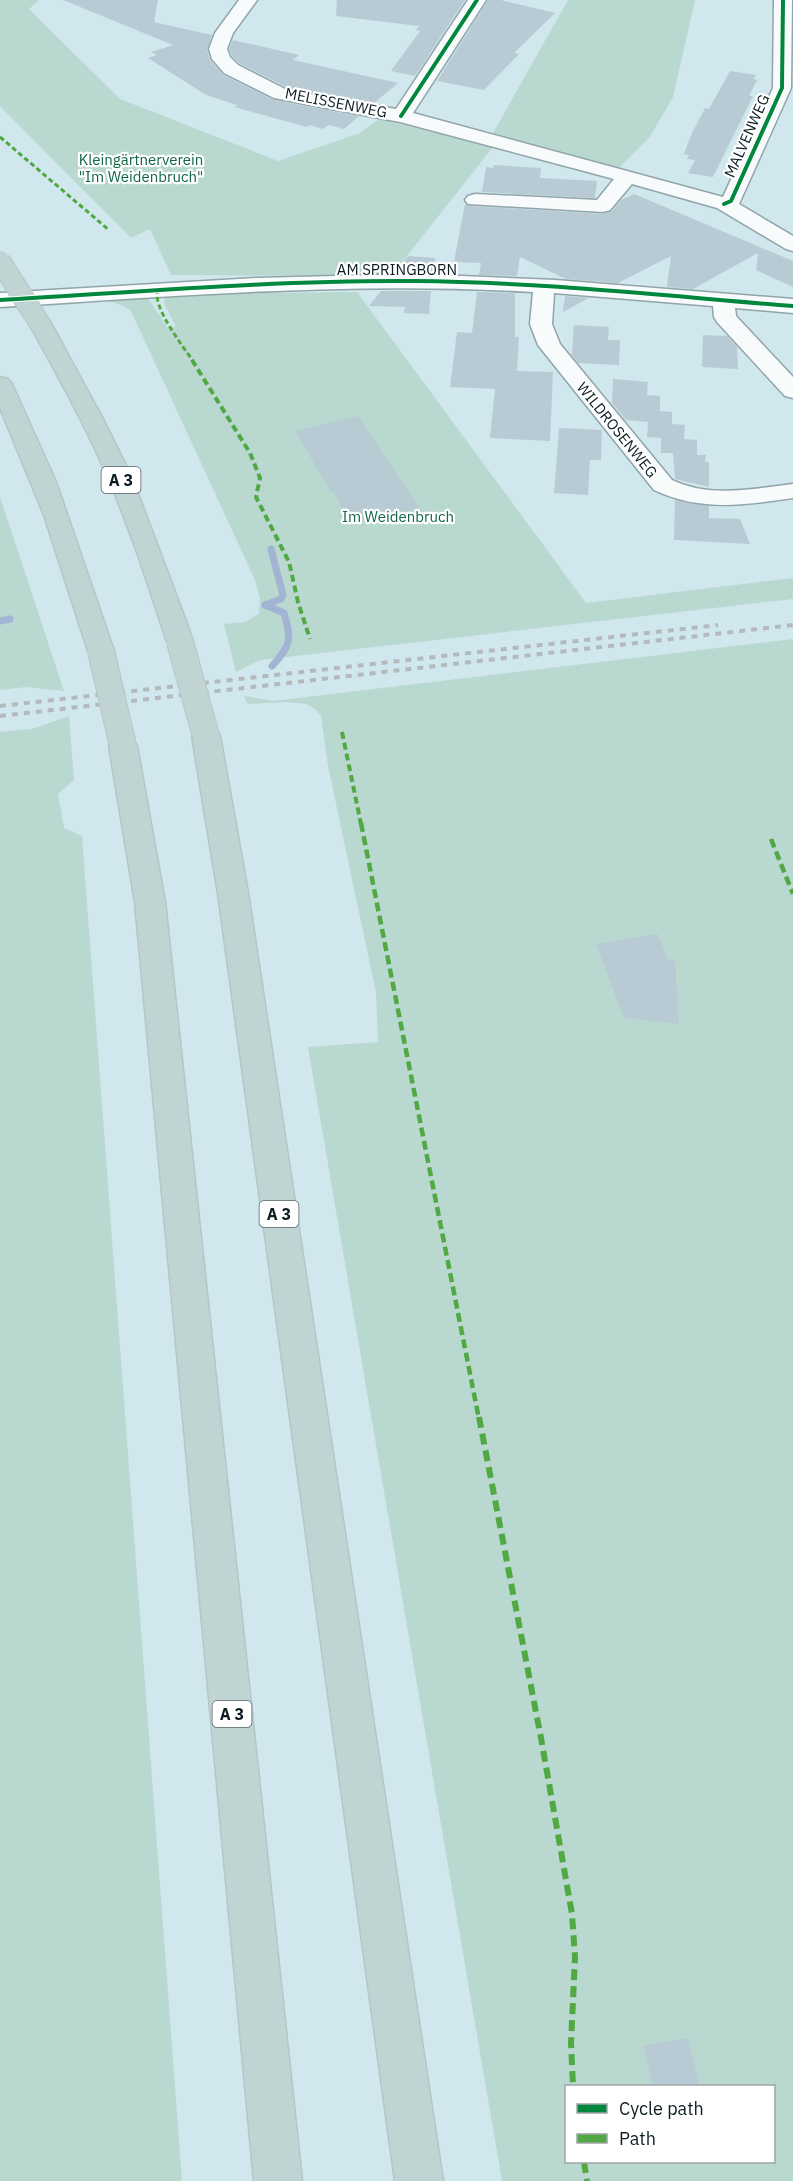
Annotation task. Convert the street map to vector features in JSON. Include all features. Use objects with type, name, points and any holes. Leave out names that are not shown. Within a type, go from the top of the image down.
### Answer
[{"type":"highway","name":"A 3","points":[[0,261],[42,327],[82,398],[120,479],[150,552],[180,642],[206,736],[234,905],[420,2181]]},
{"type":"highway","name":"A 3","points":[[0,384],[48,490],[75,564],[100,651],[123,746],[150,902],[278,2181]]},
{"type":"street","name":"MELISSENWEG","points":[[248,0],[225,33],[218,49],[221,59],[231,69],[281,94],[401,116],[724,204],[793,245]]},
{"type":"street","points":[[401,116],[477,0]]},
{"type":"street","name":"MALVENWEG","points":[[724,204],[731,201],[782,88],[783,0]]},
{"type":"street","points":[[475,200],[603,206],[628,177]]},
{"type":"street","name":"AM SPRINGBORN","points":[[0,300],[232,285],[375,281],[474,282],[793,306]]},
{"type":"street","name":"WILDROSENWEG","points":[[544,287],[541,324],[549,345],[663,485],[673,491],[711,499],[793,491]]},
{"type":"street","points":[[724,300],[725,317],[793,391]]},
{"type":"green space","name":"Kleingärtnerverein \"Im Weidenbruch\"","points":[[0,0],[39,0],[29,9],[120,99],[278,161],[360,133],[379,119],[493,147],[391,276],[171,275],[150,229],[131,238],[0,106]]},
{"type":"green space","points":[[568,0],[695,0],[673,97],[649,138],[619,168],[492,135]]},
{"type":"green space","name":"Im Weidenbruch","points":[[277,288],[283,293],[357,292],[586,603],[793,578],[793,599],[260,660],[236,672],[224,624],[245,622],[259,614],[260,598],[255,580],[131,311],[110,302],[72,302],[146,295],[168,328],[176,326],[165,306],[164,299],[175,293]]},
{"type":"green space","points":[[0,497],[64,691],[26,687],[0,690]]},
{"type":"green space","points":[[793,639],[793,2181],[502,2181],[308,1047],[378,1042],[376,992],[328,766],[321,716],[306,704],[286,702],[248,704],[244,696],[273,701]]},
{"type":"green space","points":[[69,716],[74,780],[58,794],[64,828],[82,836],[182,2181],[0,2181],[0,732],[32,729]]},
{"type":"building","points":[[63,0],[158,0],[154,22],[212,35],[207,50],[210,60],[223,75],[274,100],[359,116],[344,129],[329,125],[323,129],[310,125],[307,127],[234,107],[237,105],[206,95],[148,58],[157,55],[151,52],[173,45]]},
{"type":"building","points":[[337,0],[465,0],[415,76],[391,71],[420,31],[416,30],[419,26],[336,16]]},
{"type":"building","points":[[488,0],[501,0],[555,13],[514,53],[519,54],[484,90],[437,81]]},
{"type":"building","points":[[233,40],[299,55],[293,60],[398,83],[374,103],[288,88],[239,63],[229,49]]},
{"type":"building","points":[[730,71],[756,75],[753,79],[757,80],[749,96],[753,96],[713,177],[688,173],[695,160],[687,159],[689,155],[684,154],[692,133],[705,108],[709,109]]},
{"type":"building","points":[[494,165],[541,168],[540,178],[597,181],[595,198],[482,192],[486,167],[493,168]]},
{"type":"building","points":[[634,194],[793,261],[793,287],[756,270],[758,253],[693,289],[667,287],[671,256],[618,283],[566,279],[520,257],[517,276],[479,275],[481,263],[454,262],[465,204],[603,214],[612,211],[621,200]]},
{"type":"building","points":[[408,256],[435,258],[433,273],[395,272]]},
{"type":"building","points":[[381,291],[431,291],[429,314],[404,313],[405,307],[369,306]]},
{"type":"building","points":[[477,292],[515,293],[515,337],[519,337],[517,371],[553,372],[550,441],[490,438],[495,389],[450,387],[457,332],[472,333]]},
{"type":"building","points":[[565,296],[589,298],[563,312]]},
{"type":"building","points":[[574,325],[609,327],[608,340],[620,340],[619,365],[578,363],[572,355]]},
{"type":"building","points":[[703,335],[727,336],[737,347],[738,369],[702,367]]},
{"type":"building","points":[[613,379],[648,382],[647,395],[660,396],[660,411],[672,412],[672,424],[685,425],[684,439],[697,440],[697,455],[706,455],[705,462],[709,462],[709,487],[675,479],[673,453],[661,453],[661,438],[647,437],[648,422],[626,420],[612,403]]},
{"type":"building","points":[[358,416],[420,508],[357,523],[356,521],[349,522],[334,492],[331,492],[295,431]]},
{"type":"building","points":[[559,428],[602,430],[601,460],[590,460],[588,495],[554,493]]},
{"type":"building","points":[[675,500],[709,506],[709,518],[740,519],[750,544],[674,540]]},
{"type":"building","points":[[658,934],[668,960],[675,960],[679,1024],[624,1018],[596,944]]},
{"type":"building","points":[[688,2038],[700,2085],[653,2085],[643,2046]]},
{"type":"waterway","points":[[271,549],[283,595],[281,599],[265,605],[284,613],[289,636],[283,653],[272,666]]},
{"type":"waterway","points":[[0,621],[10,619]]},
{"type":"railway","points":[[0,706],[718,625]]},
{"type":"railway","points":[[0,716],[793,625]]},
{"type":"marked path","points":[[0,137],[109,230]]},
{"type":"marked path","points":[[158,289],[156,294],[159,307],[250,453],[260,478],[256,497],[289,562],[298,602],[310,639]]},
{"type":"marked path","points":[[342,732],[519,1621],[562,1855],[574,1935],[571,2043],[573,2085]]},
{"type":"marked path","points":[[771,839],[793,894]]},
{"type":"marked path","points":[[584,2163],[587,2181]]},
{"type":"cycle path","points":[[401,116],[477,0]]},
{"type":"cycle path","points":[[724,204],[731,201],[782,88],[783,0]]},
{"type":"cycle path","points":[[0,300],[258,284],[413,281],[555,287],[793,306]]}]
